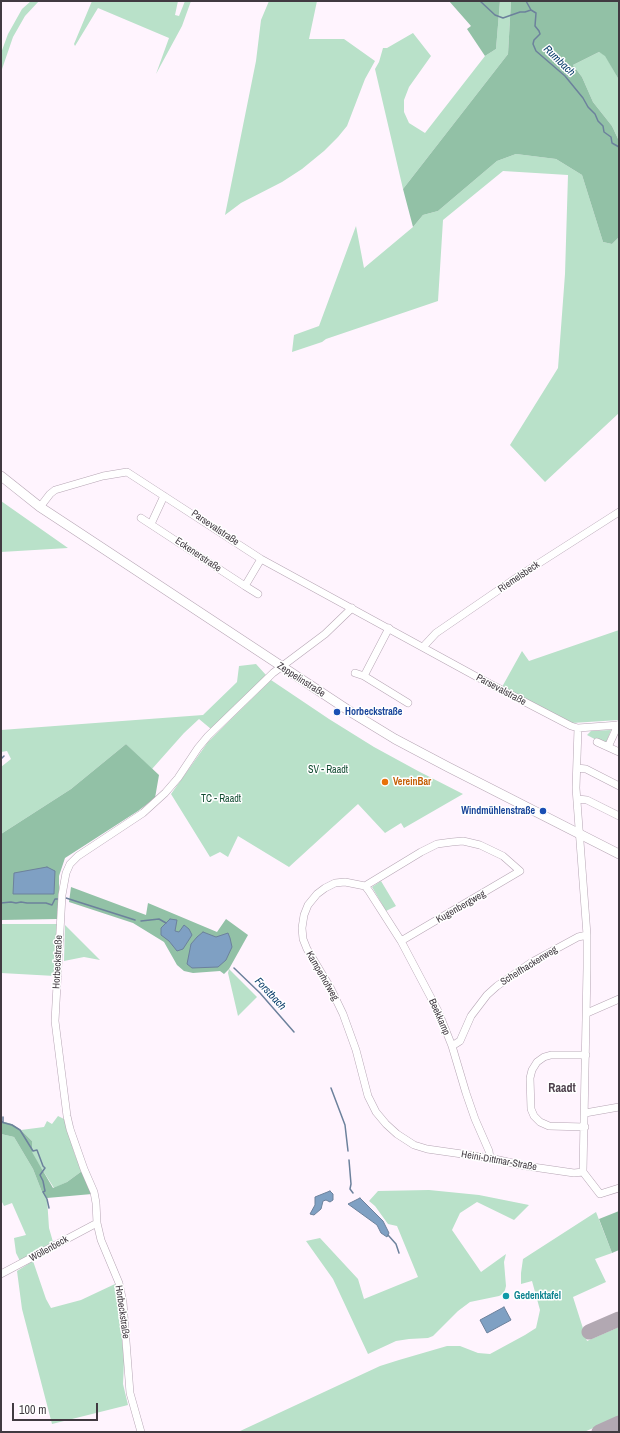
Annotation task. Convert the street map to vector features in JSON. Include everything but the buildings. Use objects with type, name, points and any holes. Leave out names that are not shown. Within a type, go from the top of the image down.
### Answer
[{"type":"main road","name":"Zeppelinstraße","points":[[1,476],[40,507],[281,667],[394,739],[448,768],[619,854]]},
{"type":"street","name":"Parsevalstraße","points":[[40,507],[55,490],[103,476],[127,472],[261,559],[423,646],[477,677],[571,726],[578,728],[618,725]]},
{"type":"street","points":[[151,524],[164,496]]},
{"type":"street","name":"Riemelsbeck","points":[[423,646],[436,633],[519,576],[619,512]]},
{"type":"street","name":"Eckenerstraße","points":[[141,518],[258,594]]},
{"type":"street","points":[[244,586],[261,559]]},
{"type":"street","name":"Horbeckstraße","points":[[141,1432],[130,1394],[124,1318],[119,1283],[101,1240],[97,1223],[94,1192],[70,1129],[55,1021],[62,895],[66,873],[70,864],[78,856],[143,813],[166,793],[208,736],[281,667],[325,634],[352,608]]},
{"type":"street","points":[[364,676],[389,628]]},
{"type":"street","points":[[355,673],[364,676],[408,703]]},
{"type":"street","points":[[608,747],[618,725]]},
{"type":"street","points":[[578,728],[576,788],[578,799],[586,935],[587,1013],[584,1172],[600,1194],[619,1188]]},
{"type":"street","points":[[597,742],[619,752]]},
{"type":"street","points":[[577,768],[586,769],[619,786]]},
{"type":"street","points":[[578,799],[588,800],[619,816]]},
{"type":"street","name":"Kugenbergweg","points":[[365,886],[421,852],[437,844],[452,842],[469,842],[490,849],[503,856],[520,872],[401,941]]},
{"type":"street","name":"Kamperhofweg","points":[[365,886],[345,882],[335,883],[317,894],[308,905],[304,915],[302,928],[303,939],[307,949],[330,987],[343,1014],[350,1032],[364,1083],[376,1112],[386,1124],[414,1145]]},
{"type":"street","name":"Beekkamp","points":[[365,886],[401,941],[438,1011],[452,1046],[475,1120],[489,1151],[490,1158]]},
{"type":"street","name":"Scheifhackenweg","points":[[452,1046],[460,1041],[471,1016],[487,996],[498,986],[532,962],[578,937],[586,935]]},
{"type":"street","points":[[587,1013],[619,999]]},
{"type":"street","points":[[585,1127],[549,1126],[540,1122],[534,1116],[531,1109],[530,1078],[532,1070],[537,1062],[544,1057],[551,1055],[586,1055]]},
{"type":"street","points":[[585,1113],[619,1107]]},
{"type":"street","name":"Heini-Dittmar-Straße","points":[[414,1145],[427,1149],[490,1158],[526,1166],[574,1173],[584,1172]]},
{"type":"street","name":"Wöllenbeck","points":[[1,1274],[97,1223]]},
{"type":"green space","points":[[31,1],[39,1],[25,16],[13,37],[1,72],[1,53],[8,34],[22,9]]},
{"type":"green space","points":[[92,1],[178,1],[175,15],[179,16],[185,1],[191,1],[182,26],[156,74],[169,38],[98,8],[75,46],[74,44]]},
{"type":"green space","points":[[269,1],[317,1],[309,39],[344,39],[375,61],[365,79],[347,126],[338,137],[302,169],[282,182],[241,203],[225,215],[256,61],[261,20]]},
{"type":"green space","points":[[449,1],[500,1],[496,49],[485,56],[467,29],[471,26]]},
{"type":"green space","points":[[500,1],[511,1],[508,54],[403,189],[375,69],[379,62],[383,48],[387,48],[413,33],[431,56],[409,87],[404,100],[404,112],[409,123],[425,133],[485,56],[496,49]]},
{"type":"green space","points":[[511,1],[619,1],[619,80],[605,56],[599,52],[573,65],[582,77],[593,102],[612,126],[619,141],[619,237],[612,244],[603,242],[582,175],[556,159],[516,154],[497,161],[438,211],[423,215],[413,227],[403,189],[508,54]]},
{"type":"green space","points":[[599,52],[605,55],[619,80],[619,141],[612,126],[593,102],[582,77],[573,65]]},
{"type":"green space","points":[[516,154],[556,159],[582,175],[603,242],[612,244],[619,237],[619,413],[545,482],[510,445],[558,368],[565,274],[568,175],[503,171],[443,220],[438,301],[292,352],[294,335],[319,326],[356,226],[364,268],[413,227],[423,215],[438,211],[497,161]]},
{"type":"green space","points":[[1,501],[68,548],[1,552]]},
{"type":"green space","points":[[619,630],[619,720],[572,723],[502,687],[522,651],[529,661]]},
{"type":"green space","points":[[256,664],[266,675],[211,729],[199,719],[184,733],[152,769],[126,744],[71,789],[1,834],[1,767],[11,759],[7,751],[1,752],[1,730],[203,715],[237,682],[239,666]]},
{"type":"green space","points":[[271,680],[374,747],[463,794],[404,828],[401,823],[385,833],[358,804],[289,867],[238,836],[228,857],[220,852],[210,857],[171,794],[208,742]]},
{"type":"green space","points":[[611,730],[606,743],[602,743],[587,735],[591,731]]},
{"type":"green space","points":[[126,744],[159,775],[155,798],[138,811],[65,858],[59,876],[57,919],[1,920],[1,834],[71,789]]},
{"type":"green space","points":[[381,881],[396,906],[386,911],[372,887]]},
{"type":"green space","points":[[71,887],[146,915],[148,903],[217,932],[226,919],[248,935],[229,969],[224,974],[220,971],[193,973],[184,971],[177,965],[164,942],[133,923],[69,902]]},
{"type":"green space","points":[[1,924],[57,924],[55,976],[1,973]]},
{"type":"green space","points":[[65,925],[100,960],[84,957],[64,961]]},
{"type":"green space","points":[[229,969],[257,997],[238,1016],[228,973]]},
{"type":"green space","points":[[58,1116],[64,1119],[75,1155],[82,1171],[67,1182],[54,1188],[31,1152],[32,1141],[21,1130],[44,1127],[47,1121],[52,1124]]},
{"type":"green space","points":[[1,1121],[12,1124],[21,1130],[32,1141],[32,1152],[53,1188],[67,1182],[82,1171],[92,1194],[47,1198],[42,1192],[33,1169],[14,1137],[1,1134]]},
{"type":"green space","points":[[1,1134],[14,1137],[33,1169],[42,1192],[47,1198],[49,1228],[53,1242],[20,1261],[16,1253],[14,1238],[26,1235],[12,1203],[4,1206],[1,1200]]},
{"type":"green space","points":[[429,1190],[479,1195],[529,1205],[514,1220],[477,1202],[460,1213],[452,1230],[481,1272],[506,1254],[504,1262],[505,1290],[503,1294],[499,1296],[470,1302],[458,1311],[433,1336],[428,1338],[396,1341],[368,1354],[333,1279],[306,1241],[320,1238],[358,1279],[364,1299],[418,1277],[397,1226],[388,1224],[375,1206],[369,1201],[378,1191]]},
{"type":"green space","points":[[619,1211],[619,1250],[612,1253],[599,1219]]},
{"type":"green space","points":[[596,1212],[612,1253],[595,1259],[606,1282],[573,1297],[587,1341],[619,1327],[619,1417],[584,1432],[238,1432],[380,1366],[447,1346],[460,1346],[478,1353],[490,1354],[525,1335],[536,1328],[540,1310],[532,1281],[521,1284],[523,1259]]},
{"type":"green space","points":[[33,1261],[46,1299],[51,1308],[81,1300],[115,1284],[120,1312],[124,1361],[123,1384],[128,1405],[52,1424],[22,1309],[17,1271]]},
{"type":"water","points":[[47,867],[55,871],[54,894],[13,894],[14,873]]},
{"type":"water","points":[[170,919],[177,920],[175,931],[179,932],[184,925],[189,929],[192,935],[183,949],[177,951],[169,941],[161,935],[161,928]]},
{"type":"water","points":[[203,932],[216,937],[228,933],[232,947],[226,960],[218,967],[192,968],[187,964],[191,944]]},
{"type":"water","points":[[330,1191],[333,1194],[333,1200],[330,1202],[326,1200],[323,1201],[321,1209],[314,1215],[310,1214],[315,1205],[315,1197]]},
{"type":"water","points":[[360,1198],[383,1221],[389,1233],[387,1237],[381,1233],[377,1225],[348,1204]]},
{"type":"water","points":[[504,1307],[511,1320],[487,1333],[480,1320]]},
{"type":"waterway","name":"Rumbach","points":[[480,1],[495,15],[503,18],[531,10],[536,13],[535,26],[540,34],[534,40],[533,44],[536,51],[565,76],[595,114],[598,121],[603,126],[604,132],[611,137],[612,143],[619,147]]},
{"type":"waterway","points":[[526,1],[531,10]]},
{"type":"waterway","points":[[1,759],[4,756]]},
{"type":"waterway","name":"Forstbach","points":[[66,898],[135,920]]},
{"type":"waterway","name":"Forstbach","points":[[1,903],[21,902],[46,903],[52,905],[55,899],[58,899]]},
{"type":"waterway","name":"Forstbach","points":[[141,921],[159,919],[166,923]]},
{"type":"waterway","name":"Forstbach","points":[[234,968],[260,993],[294,1032]]},
{"type":"waterway","name":"Forstbach","points":[[331,1088],[345,1125],[348,1151]]},
{"type":"waterway","points":[[3,1117],[3,1122]]},
{"type":"waterway","points":[[1,1122],[12,1125],[20,1130],[33,1151],[37,1150],[45,1168],[40,1175],[45,1191],[43,1192],[47,1199],[49,1208]]},
{"type":"waterway","name":"Forstbach","points":[[349,1160],[350,1189],[353,1193]]},
{"type":"waterway","name":"Forstbach","points":[[388,1235],[396,1244],[399,1253]]},
{"type":"taxiway","points":[[589,1332],[619,1319]]},
{"type":"taxiway","points":[[599,1432],[619,1423]]},
{"type":"place","name":"Horbeckstraße","points":[[337,712]]},
{"type":"place","name":"VereinBar","points":[[385,782]]},
{"type":"place","name":"Windmühlenstraße","points":[[543,811]]},
{"type":"place","name":"Gedenktafel","points":[[506,1296]]},
{"type":"district","name":"Raadt","points":[[562,1089]]},
{"type":"park label","name":"SV - Raadt","points":[[328,770]]},
{"type":"park label","name":"TC - Raadt","points":[[221,799]]}]
